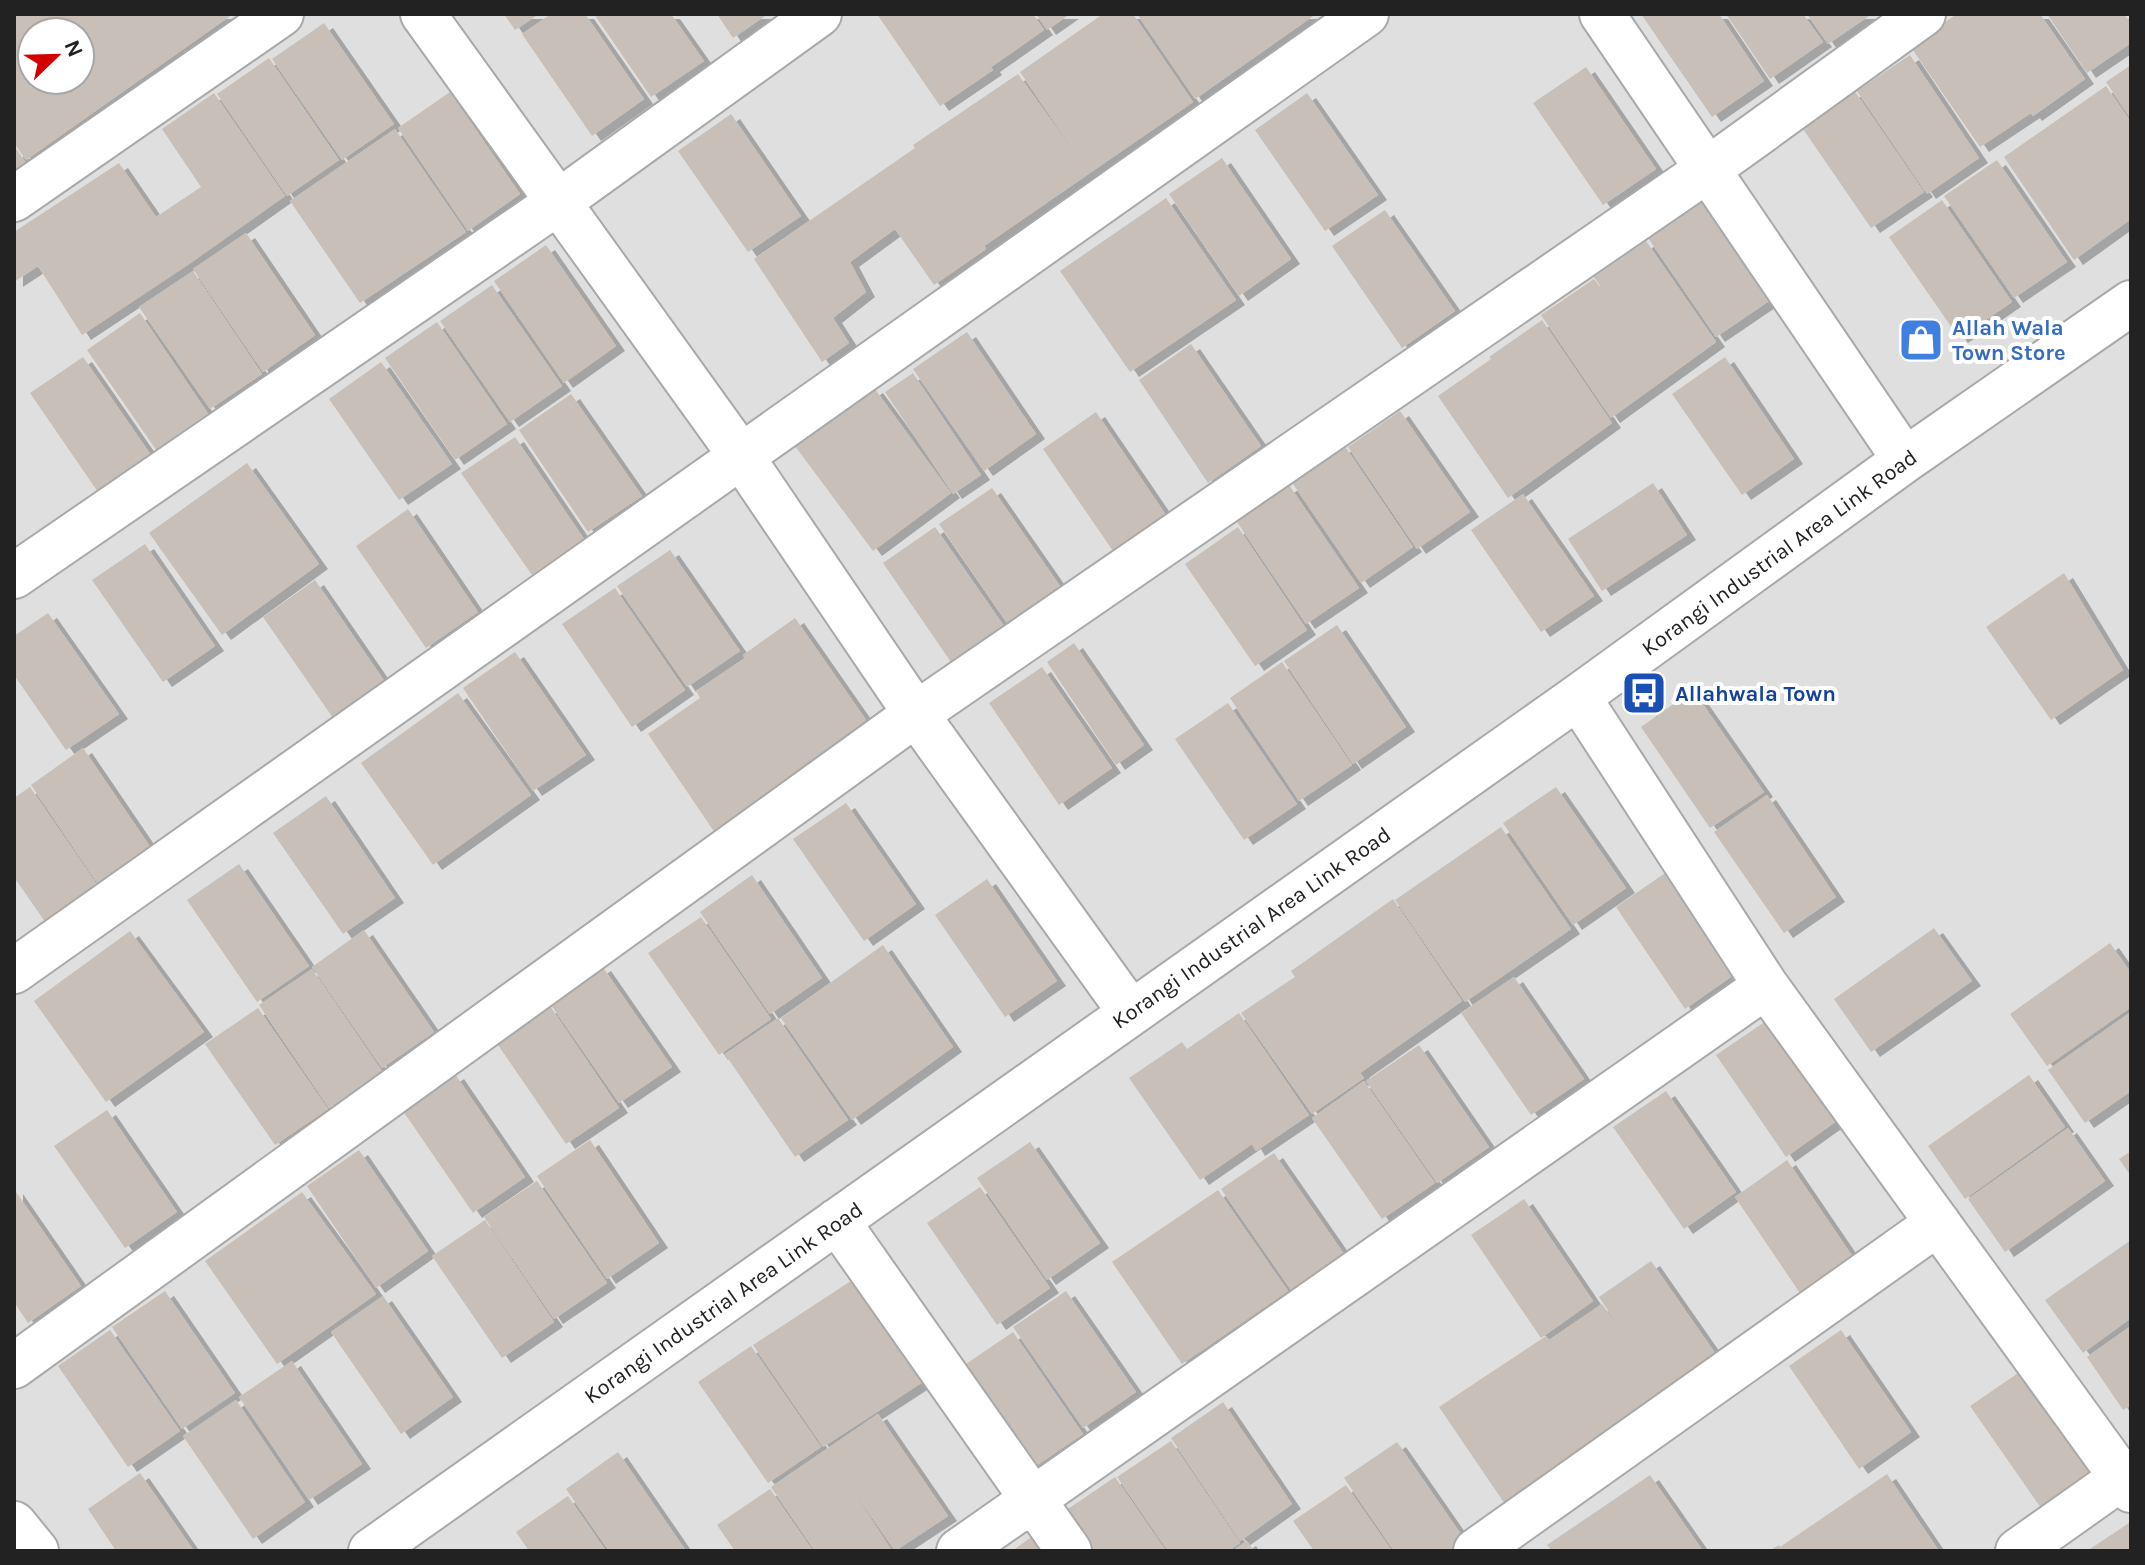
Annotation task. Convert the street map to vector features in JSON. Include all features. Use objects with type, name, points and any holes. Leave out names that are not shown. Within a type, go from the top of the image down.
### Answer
[{"type":"street","points":[[14,199],[281,14]]},
{"type":"street","points":[[423,14],[741,456],[916,714],[1131,1013]]},
{"type":"street","points":[[14,576],[557,203],[819,14]]},
{"type":"street","points":[[14,971],[1366,14]]},
{"type":"street","points":[[1602,14],[1905,460]]},
{"type":"street","points":[[14,1366],[916,714],[1707,170],[1923,14]]},
{"type":"street","name":"Korangi Industrial Area Link Road","points":[[371,1551],[1578,697],[1905,460],[2123,325]]},
{"type":"street","points":[[1578,697],[1766,986],[2128,1479],[2018,1551]]},
{"type":"street","points":[[959,1551],[1766,986]]},
{"type":"street","points":[[837,1221],[1069,1551]]},
{"type":"street","points":[[1476,1551],[1938,1223]]},
{"type":"street","points":[[14,1524],[36,1551]]},
{"type":"shaded area","points":[[14,14],[2131,14],[2131,1551],[14,1551]]},
{"type":"building","points":[[17,14],[233,14],[26,160],[14,143],[14,16]]},
{"type":"building","points":[[504,14],[539,14],[515,30]]},
{"type":"building","points":[[551,14],[585,14],[644,99],[592,136],[522,34]]},
{"type":"building","points":[[594,14],[671,14],[704,61],[651,97]]},
{"type":"building","points":[[717,14],[768,14],[733,38]]},
{"type":"building","points":[[877,14],[1033,14],[1044,30],[940,106]]},
{"type":"building","points":[[1036,14],[1070,14],[1047,30]]},
{"type":"building","points":[[1103,14],[1133,14],[1193,102],[984,246],[986,249],[934,285],[895,229],[850,262],[866,292],[833,318],[849,343],[822,362],[754,259],[1018,74],[1084,166],[1020,72]]},
{"type":"building","points":[[1137,14],[1316,14],[1195,99]]},
{"type":"building","points":[[1641,14],[1719,14],[1764,81],[1712,117]]},
{"type":"building","points":[[1726,14],[1803,14],[1823,42],[1770,79]]},
{"type":"building","points":[[1807,14],[1872,14],[1828,44]]},
{"type":"building","points":[[1957,14],[2040,14],[2085,79],[2033,116],[2031,113],[1980,147],[1910,46]]},
{"type":"building","points":[[2047,14],[2124,14],[2131,24],[2131,43],[2087,73]]},
{"type":"building","points":[[324,23],[394,124],[342,160],[272,59]]},
{"type":"building","points":[[1910,55],[1979,158],[1927,194],[1857,91]]},
{"type":"building","points":[[269,58],[339,160],[287,196],[217,94]]},
{"type":"building","points":[[2131,65],[2131,119],[2106,82]]},
{"type":"building","points":[[1586,67],[1656,169],[1603,205],[1533,103]]},
{"type":"building","points":[[2106,86],[2131,122],[2131,219],[2074,260],[2004,157]]},
{"type":"building","points":[[1854,90],[1924,192],[1871,228],[1801,126]]},
{"type":"building","points":[[450,92],[520,194],[468,231],[398,128]]},
{"type":"building","points":[[214,93],[285,196],[82,335],[38,266],[14,282],[14,232],[119,163],[156,217],[201,187],[162,129]]},
{"type":"building","points":[[1307,93],[1378,195],[1325,231],[1255,130]]},
{"type":"building","points":[[731,114],[801,216],[748,252],[678,151]]},
{"type":"building","points":[[395,129],[466,232],[360,303],[290,201]]},
{"type":"building","points":[[14,146],[27,164],[14,172]]},
{"type":"building","points":[[1222,158],[1291,259],[1239,296],[1169,194]]},
{"type":"building","points":[[1997,160],[2067,262],[2014,298],[1944,196]]},
{"type":"building","points":[[1166,198],[1236,300],[1130,372],[1060,271]]},
{"type":"building","points":[[1699,199],[1769,301],[1716,337],[1646,235]]},
{"type":"building","points":[[1942,200],[2012,302],[1959,338],[1889,237]]},
{"type":"building","points":[[1385,210],[1455,311],[1402,348],[1332,246]]},
{"type":"building","points":[[246,233],[315,335],[263,372],[193,269]]},
{"type":"building","points":[[1646,241],[1716,342],[1611,418],[1541,315],[1594,279],[1615,307],[1594,277]]},
{"type":"building","points":[[546,245],[616,346],[564,383],[494,281]]},
{"type":"building","points":[[193,271],[262,374],[210,409],[139,307]]},
{"type":"building","points":[[492,285],[562,386],[510,422],[440,321]]},
{"type":"building","points":[[140,313],[209,415],[157,451],[87,350]]},
{"type":"building","points":[[1542,320],[1612,423],[1508,498],[1438,396]]},
{"type":"building","points":[[437,322],[507,424],[455,460],[385,358]]},
{"type":"building","points":[[967,332],[1036,434],[984,471],[913,369]]},
{"type":"building","points":[[1191,344],[1261,446],[1208,483],[1139,380]]},
{"type":"building","points":[[83,357],[153,458],[100,495],[30,393]]},
{"type":"building","points":[[1725,357],[1794,459],[1742,495],[1672,394]]},
{"type":"building","points":[[381,362],[452,464],[399,500],[329,399]]},
{"type":"building","points":[[913,373],[981,475],[953,494],[885,392]]},
{"type":"building","points":[[874,388],[951,493],[873,551],[795,446]]},
{"type":"building","points":[[571,394],[642,496],[588,532],[519,430]]},
{"type":"building","points":[[1400,411],[1470,512],[1417,549],[1348,447]]},
{"type":"building","points":[[1096,412],[1166,515],[1113,551],[1043,449]]},
{"type":"building","points":[[515,437],[584,539],[532,575],[461,473]]},
{"type":"building","points":[[1344,445],[1413,547],[1361,583],[1291,481]]},
{"type":"building","points":[[247,463],[319,564],[222,635],[149,533]]},
{"type":"building","points":[[1653,483],[1687,535],[1602,591],[1568,539]]},
{"type":"building","points":[[1289,485],[1359,588],[1306,624],[1237,522]]},
{"type":"building","points":[[992,488],[1062,589],[1009,626],[939,524]]},
{"type":"building","points":[[1523,494],[1594,596],[1541,632],[1471,530]]},
{"type":"building","points":[[408,509],[478,612],[426,648],[356,546]]},
{"type":"building","points":[[935,527],[1006,629],[953,665],[883,563]]},
{"type":"building","points":[[1238,527],[1307,630],[1255,666],[1185,564]]},
{"type":"building","points":[[145,544],[215,646],[163,682],[92,580]]},
{"type":"building","points":[[670,550],[740,651],[687,687],[617,586]]},
{"type":"building","points":[[2064,573],[2123,670],[2051,720],[1986,627]]},
{"type":"building","points":[[315,580],[385,682],[333,718],[263,617]]},
{"type":"building","points":[[615,588],[685,690],[632,727],[562,624]]},
{"type":"building","points":[[48,613],[119,714],[66,750],[14,675],[14,636]]},
{"type":"building","points":[[795,618],[866,720],[766,793],[771,800],[717,836],[648,734],[700,698],[696,691],[745,658],[743,655]]},
{"type":"building","points":[[1337,625],[1406,727],[1353,764],[1284,661]]},
{"type":"building","points":[[1074,643],[1144,745],[1116,765],[1047,662]]},
{"type":"building","points":[[515,652],[586,755],[533,791],[463,688]]},
{"type":"building","points":[[1282,662],[1352,765],[1299,801],[1230,698]]},
{"type":"building","points":[[1042,667],[1112,768],[1059,805],[989,703]]},
{"type":"building","points":[[1693,690],[1764,792],[1710,828],[1641,727]]},
{"type":"building","points":[[458,693],[531,795],[433,865],[361,763]]},
{"type":"building","points":[[1228,703],[1297,804],[1244,840],[1175,739]]},
{"type":"building","points":[[83,748],[153,851],[100,887],[31,785]]},
{"type":"building","points":[[30,787],[100,889],[48,926],[14,877],[14,798]]},
{"type":"building","points":[[1556,787],[1626,888],[1573,925],[1503,823]]},
{"type":"building","points":[[1767,795],[1836,897],[1784,933],[1714,832]]},
{"type":"building","points":[[326,796],[395,898],[343,934],[273,833]]},
{"type":"building","points":[[846,803],[916,904],[864,941],[793,839]]},
{"type":"building","points":[[1501,827],[1571,929],[1465,1002],[1395,900]]},
{"type":"building","points":[[239,864],[309,966],[257,1002],[187,900]]},
{"type":"building","points":[[1668,871],[1738,972],[1685,1009],[1616,907]]},
{"type":"building","points":[[752,875],[822,978],[770,1014],[700,912]]},
{"type":"building","points":[[987,879],[1057,981],[1005,1017],[935,915]]},
{"type":"building","points":[[1393,899],[1462,1001],[1360,1073],[1364,1078],[1312,1114],[1241,1013],[1295,977],[1291,971]]},
{"type":"building","points":[[701,917],[771,1019],[719,1055],[648,953]]},
{"type":"building","points":[[1934,928],[1972,981],[1871,1052],[1834,999]]},
{"type":"building","points":[[364,930],[434,1032],[382,1068],[312,967]]},
{"type":"building","points":[[130,931],[204,1032],[106,1102],[34,1001]]},
{"type":"building","points":[[2110,943],[2131,973],[2131,1007],[2047,1066],[2010,1014]]},
{"type":"building","points":[[883,945],[953,1047],[852,1120],[781,1018]]},
{"type":"building","points":[[602,966],[672,1067],[619,1103],[549,1002]]},
{"type":"building","points":[[312,969],[382,1071],[329,1108],[259,1005]]},
{"type":"building","points":[[1514,977],[1584,1079],[1531,1115],[1461,1013]]},
{"type":"building","points":[[550,1006],[619,1108],[566,1144],[496,1042]]},
{"type":"building","points":[[258,1008],[328,1109],[275,1145],[205,1044]]},
{"type":"building","points":[[2131,1012],[2131,1091],[2085,1123],[2048,1070]]},
{"type":"building","points":[[1239,1013],[1309,1115],[1256,1151],[1252,1144],[1200,1180],[1129,1078],[1182,1042],[1187,1049]]},
{"type":"building","points":[[778,1018],[848,1120],[795,1157],[725,1054]]},
{"type":"building","points":[[1769,1019],[1838,1120],[1786,1157],[1716,1055]]},
{"type":"building","points":[[1419,1045],[1489,1147],[1437,1183],[1366,1081]]},
{"type":"building","points":[[455,1074],[525,1177],[473,1213],[403,1111]]},
{"type":"building","points":[[2029,1075],[2065,1127],[1965,1199],[1928,1146]]},
{"type":"building","points":[[1364,1081],[1435,1183],[1382,1219],[1312,1118]]},
{"type":"building","points":[[1666,1091],[1736,1192],[1684,1229],[1613,1127]]},
{"type":"building","points":[[107,1110],[177,1212],[125,1248],[54,1146]]},
{"type":"building","points":[[2068,1128],[2105,1181],[2005,1252],[1968,1199]]},
{"type":"building","points":[[590,1140],[659,1243],[607,1279],[537,1176]]},
{"type":"building","points":[[1030,1142],[1100,1243],[1047,1280],[977,1178]]},
{"type":"building","points":[[359,1150],[428,1251],[376,1288],[307,1186]]},
{"type":"building","points":[[2131,1151],[2131,1176],[2119,1159]]},
{"type":"building","points":[[1274,1153],[1344,1254],[1291,1290],[1221,1189]]},
{"type":"building","points":[[1787,1160],[1857,1263],[1804,1299],[1735,1197]]},
{"type":"building","points":[[537,1181],[607,1283],[554,1319],[484,1217]]},
{"type":"building","points":[[980,1187],[1050,1288],[997,1325],[927,1223]]},
{"type":"building","points":[[14,1189],[81,1286],[28,1323],[14,1302]]},
{"type":"building","points":[[1218,1190],[1288,1291],[1182,1364],[1112,1262]]},
{"type":"building","points":[[302,1192],[376,1294],[277,1364],[205,1261]]},
{"type":"building","points":[[1524,1199],[1593,1301],[1541,1338],[1471,1235]]},
{"type":"building","points":[[485,1220],[554,1322],[502,1358],[432,1256]]},
{"type":"building","points":[[2131,1240],[2131,1318],[2083,1353],[2045,1300]]},
{"type":"building","points":[[1651,1261],[1722,1363],[1509,1510],[1439,1407],[1546,1336],[1549,1340],[1602,1304],[1633,1348],[1599,1297]]},
{"type":"building","points":[[860,1275],[929,1378],[823,1447],[753,1345]]},
{"type":"building","points":[[165,1291],[235,1393],[182,1429],[112,1327]]},
{"type":"building","points":[[1066,1291],[1136,1392],[1083,1428],[1013,1327]]},
{"type":"building","points":[[383,1296],[453,1397],[401,1434],[331,1332]]},
{"type":"building","points":[[2131,1326],[2131,1405],[2123,1410],[2087,1357]]},
{"type":"building","points":[[110,1330],[180,1431],[128,1467],[58,1366]]},
{"type":"building","points":[[1841,1330],[1911,1432],[1859,1469],[1789,1366]]},
{"type":"building","points":[[1013,1332],[1083,1434],[1030,1470],[960,1368]]},
{"type":"building","points":[[751,1346],[821,1447],[768,1483],[698,1382]]},
{"type":"building","points":[[292,1361],[362,1464],[309,1500],[239,1397]]},
{"type":"building","points":[[2024,1369],[2093,1472],[2041,1508],[1970,1406]]},
{"type":"building","points":[[236,1400],[305,1502],[253,1539],[183,1436]]},
{"type":"building","points":[[1223,1402],[1292,1504],[1240,1541],[1171,1438]]},
{"type":"building","points":[[878,1414],[948,1516],[895,1551],[844,1477],[892,1551],[815,1551],[771,1487]]},
{"type":"building","points":[[1171,1441],[1240,1543],[1228,1551],[1168,1551],[1117,1477]]},
{"type":"building","points":[[1397,1442],[1467,1543],[1455,1551],[1394,1551],[1344,1478]]},
{"type":"building","points":[[618,1452],[686,1551],[609,1551],[566,1489]]},
{"type":"building","points":[[140,1473],[194,1551],[116,1551],[88,1509]]},
{"type":"building","points":[[1887,1474],[1939,1551],[1769,1551],[1780,1547]]},
{"type":"building","points":[[1650,1475],[1703,1551],[1552,1551],[1547,1545]]},
{"type":"building","points":[[1115,1477],[1166,1551],[1088,1551],[1062,1513]]},
{"type":"building","points":[[1346,1485],[1392,1551],[1314,1551],[1293,1521]]},
{"type":"building","points":[[770,1489],[813,1551],[735,1551],[717,1525]]},
{"type":"building","points":[[568,1496],[606,1551],[529,1551],[516,1532]]},
{"type":"building","points":[[2129,1523],[2131,1551],[2087,1551]]},
{"type":"building","points":[[1034,1535],[1045,1551],[1012,1551]]},
{"type":"building","points":[[1247,1541],[1254,1551],[1232,1551]]},
{"type":"place","name":"Allah Wala Town Store","points":[[1921,340]]},
{"type":"place","name":"Allahwala Town","points":[[1644,693]]}]
